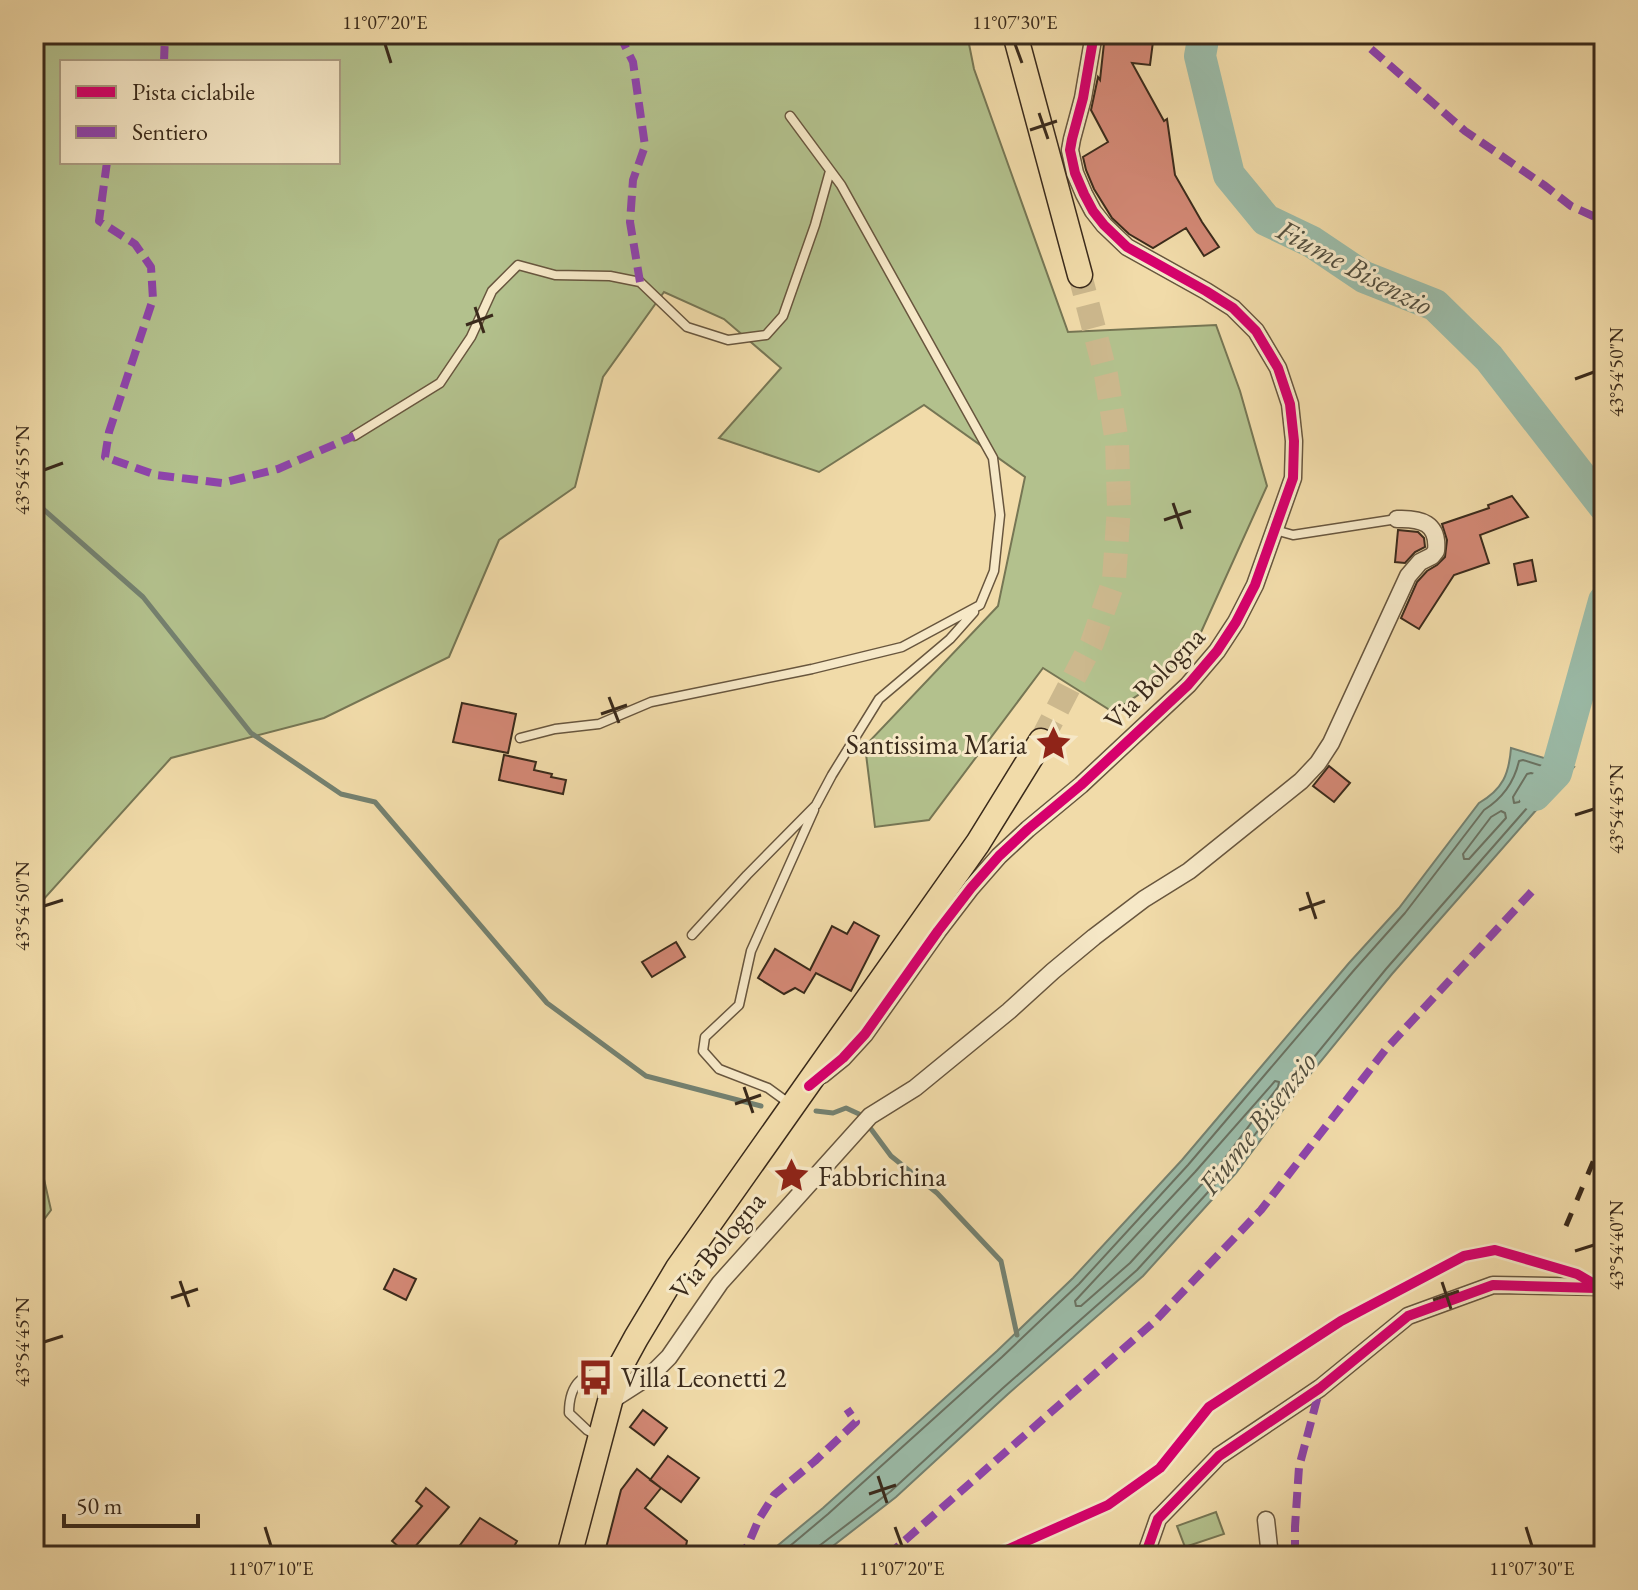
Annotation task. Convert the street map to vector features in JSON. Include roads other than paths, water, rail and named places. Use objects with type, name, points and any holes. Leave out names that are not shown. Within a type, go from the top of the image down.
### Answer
[{"type":"main road","points":[[1015,34],[1080,275]]},
{"type":"main road","name":"Via Bologna","points":[[569,1556],[618,1371],[636,1338],[678,1268],[978,843],[1041,741]]},
{"type":"street","name":"Via Bologna","points":[[809,1086],[843,1058],[865,1034],[938,931],[999,856],[1166,706],[1217,651],[1255,585],[1293,478],[1294,441],[1290,404],[1278,368],[1256,331],[1233,308],[1127,247],[1104,225],[1084,194],[1070,150],[1094,34]]},
{"type":"street","name":"Via Bologna","points":[[609,1402],[651,1375],[669,1357],[720,1283],[870,1116],[915,1088],[1094,937],[1240,832],[1318,763],[1341,723],[1408,576],[1420,562],[1436,551],[1436,536],[1431,526],[1397,519]]},
{"type":"street","points":[[1145,1556],[1158,1519],[1219,1456],[1320,1388],[1408,1316],[1493,1285],[1604,1287]]},
{"type":"street","points":[[1266,1520],[1270,1556]]},
{"type":"lane","points":[[790,116],[841,185],[993,458],[1000,515],[994,571],[980,605],[950,639],[879,699],[816,805],[751,951],[739,1005],[705,1037],[703,1051],[719,1069],[768,1088],[794,1107]]},
{"type":"lane","points":[[354,436],[440,383],[471,337],[492,291],[518,265],[555,275],[610,276],[640,282],[687,327],[728,340],[766,335],[783,316],[830,171]]},
{"type":"lane","name":"Via Bologna","points":[[1275,530],[1293,535],[1397,519]]},
{"type":"lane","points":[[520,738],[555,729],[599,724],[651,702],[902,647],[980,605]]},
{"type":"lane","points":[[692,935],[816,805]]},
{"type":"lane","points":[[600,1438],[569,1413],[569,1395],[580,1380],[595,1371],[618,1371]]},
{"type":"water","points":[[1511,748],[1574,767],[1392,974],[1303,1083],[1236,1173],[1143,1276],[896,1497],[820,1556],[765,1556],[823,1508],[997,1351],[1073,1278],[1182,1160],[1399,908],[1479,803],[1499,786],[1509,766]]},
{"type":"waterway","name":"Fiume Bisenzio","points":[[1204,34],[1200,56],[1229,175],[1266,220],[1312,242],[1364,277],[1435,305],[1489,358],[1604,506]]},
{"type":"waterway","points":[[34,501],[143,597],[251,733],[341,794],[375,802],[547,1003],[646,1076],[761,1106]]},
{"type":"waterway","name":"Fiume Bisenzio","points":[[1535,795],[1556,773],[1604,601]]},
{"type":"waterway","points":[[816,1111],[833,1113],[846,1108],[859,1114]]},
{"type":"waterway","points":[[868,1125],[891,1156],[937,1193],[1001,1261],[1017,1335]]},
{"type":"tunnel","points":[[1041,741],[1092,643],[1114,580],[1119,507],[1117,442],[1106,375],[1080,275]]},
{"type":"railway","points":[[1566,1226],[1604,1136]]},
{"type":"place","name":"Santissima Maria","points":[[1053,744]]},
{"type":"place","name":"Fabbrichina","points":[[792,1176]]},
{"type":"place","name":"Villa Leonetti 2","points":[[595,1377]]}]
